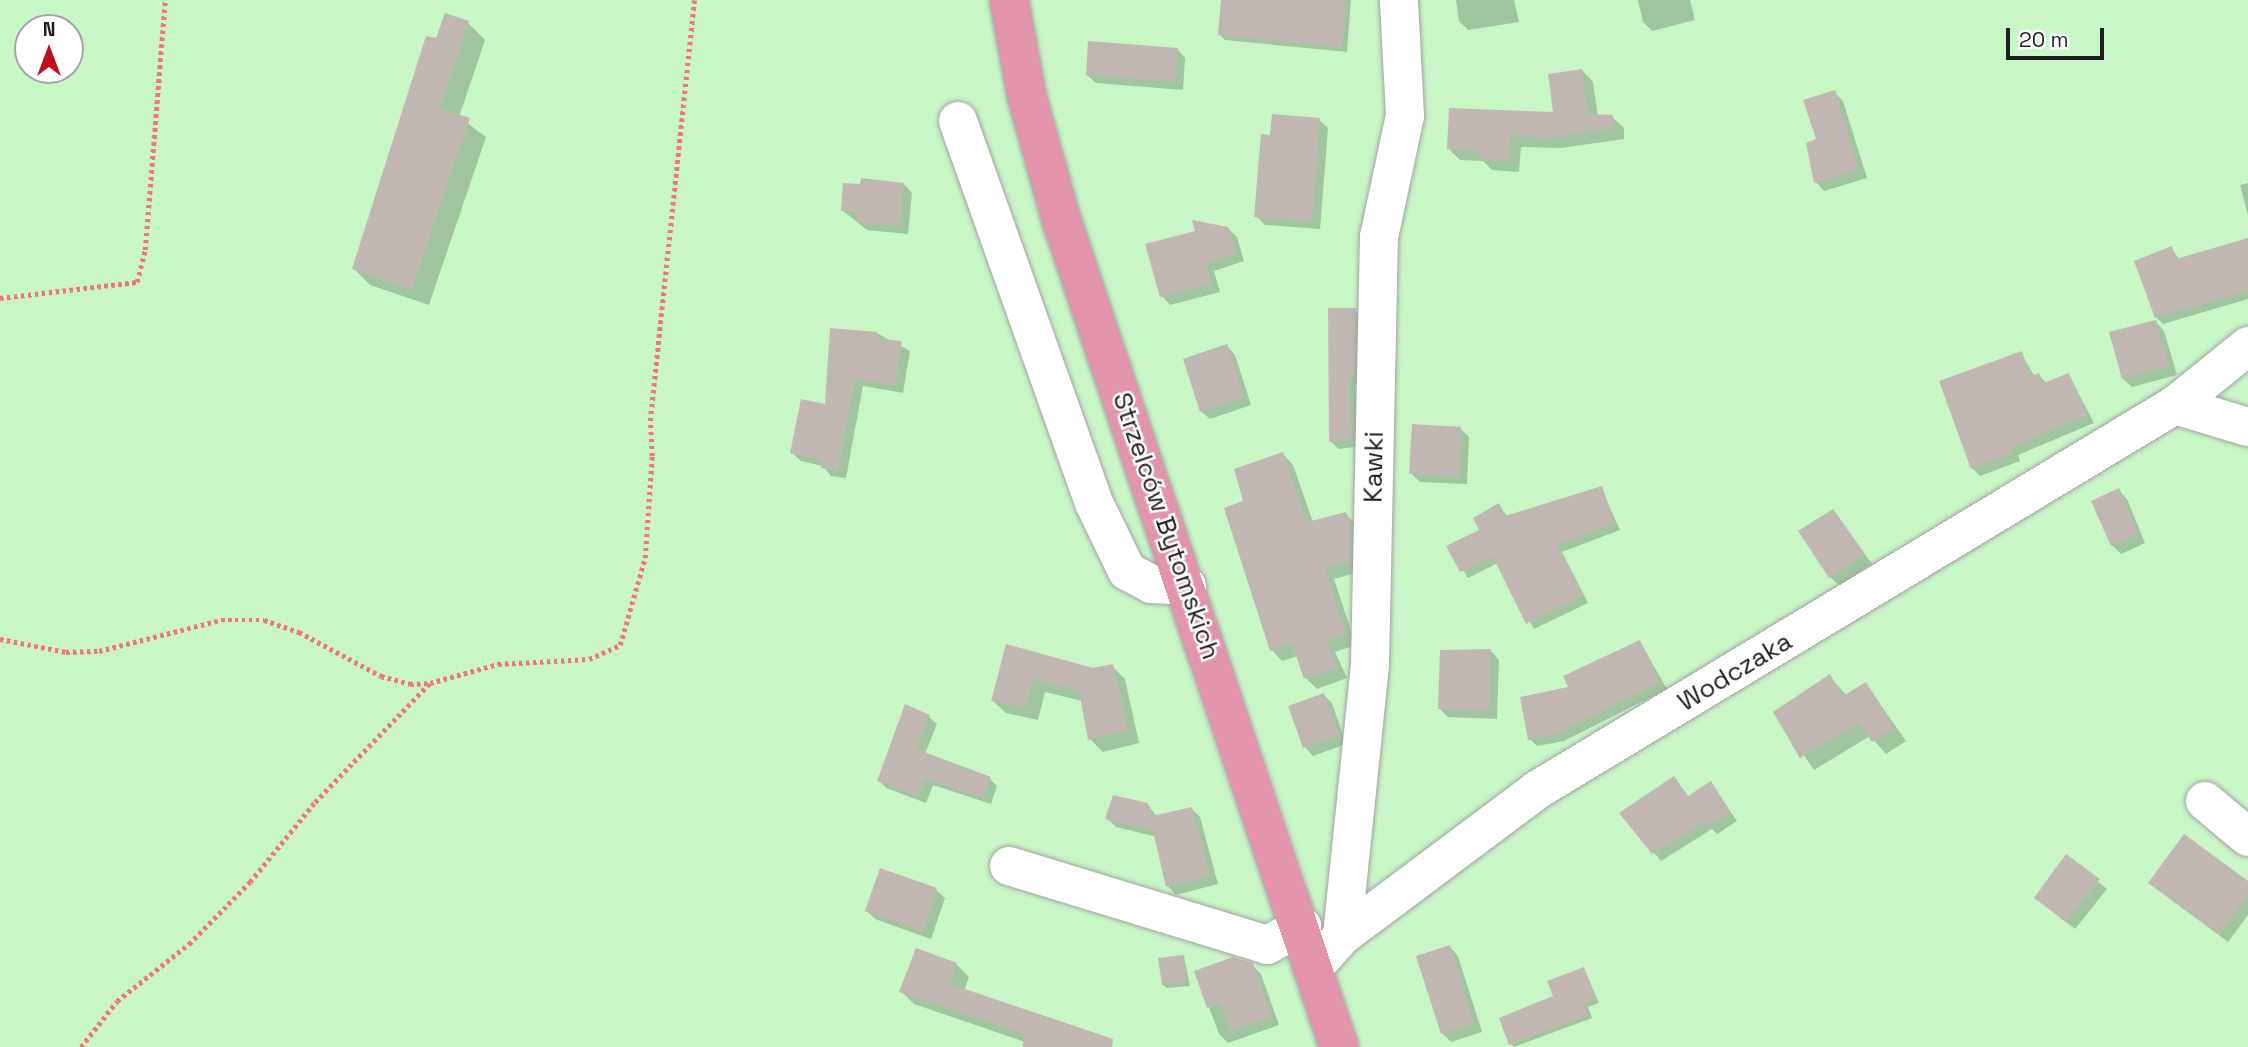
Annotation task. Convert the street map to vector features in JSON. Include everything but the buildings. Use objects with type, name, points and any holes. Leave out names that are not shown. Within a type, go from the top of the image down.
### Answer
[{"type":"highway","name":"Strzelców Bytomskich","points":[[1009,0],[1025,86],[1055,199],[1302,926],[1334,1044]]},
{"type":"street","name":"Kawki","points":[[1342,936],[1370,665],[1380,237],[1405,116],[1399,0]]},
{"type":"street","points":[[958,121],[1094,503],[1127,571],[1151,584],[1187,586]]},
{"type":"street","name":"Wodczaka","points":[[1315,966],[1342,936],[1537,790],[2175,405],[2248,346]]},
{"type":"street","points":[[2175,405],[2248,427]]},
{"type":"street","points":[[2205,801],[2248,837]]},
{"type":"street","points":[[1009,866],[1267,945],[1302,926]]},
{"type":"path","points":[[0,298],[137,282],[145,250],[165,0]]},
{"type":"path","points":[[0,639],[66,652],[99,651],[221,620],[264,620],[299,632],[380,676],[430,683],[498,664],[589,659],[620,645],[645,558],[652,456],[650,421],[694,0]]},
{"type":"path","points":[[81,1047],[117,1001],[189,944],[250,882],[315,802],[430,683]]},
{"type":"green space","points":[[0,0],[2248,0],[2248,1047],[0,1047]]}]
